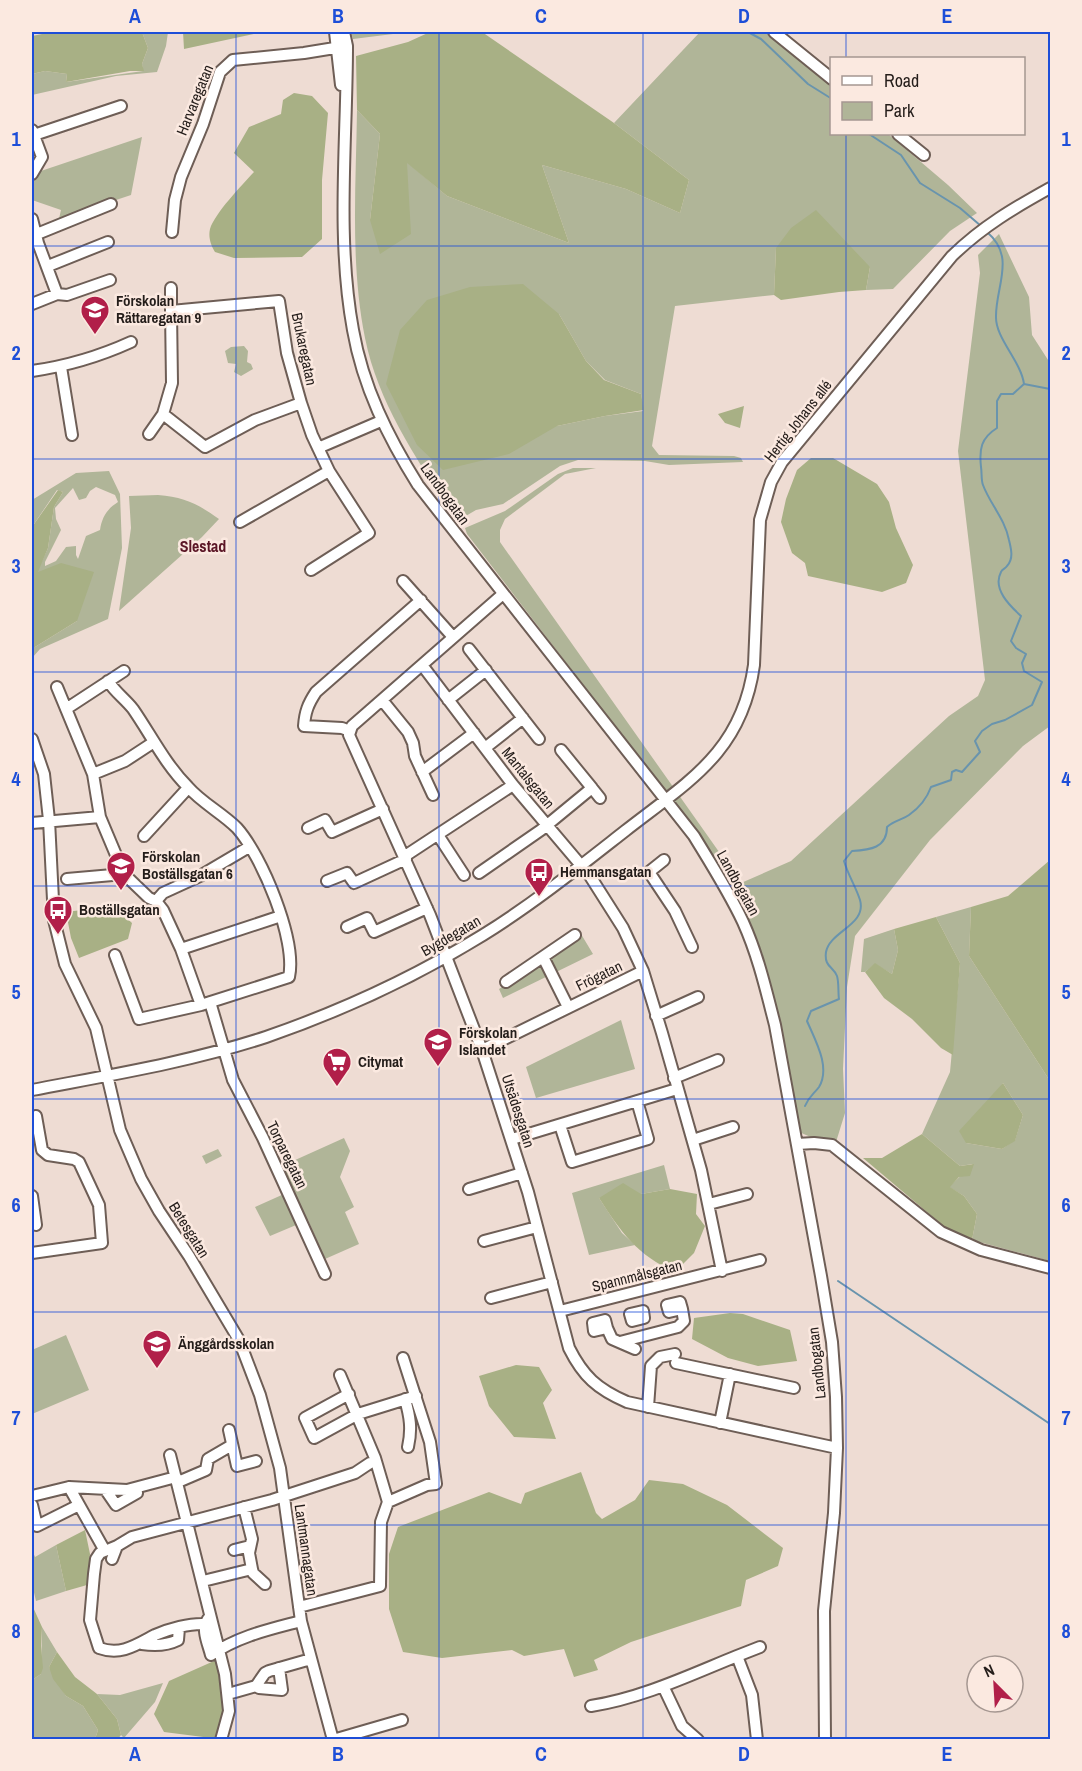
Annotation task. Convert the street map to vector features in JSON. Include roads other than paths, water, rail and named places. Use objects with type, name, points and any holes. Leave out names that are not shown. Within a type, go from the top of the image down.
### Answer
[{"type":"street","name":"Landbogatan","points":[[335,32],[343,47]]},
{"type":"street","name":"Landbogatan","points":[[344,32],[345,238],[348,302],[360,362],[381,421],[418,485],[694,836],[714,867],[743,923],[756,957],[775,1025],[832,1342],[837,1448],[834,1513],[824,1611],[825,1740]]},
{"type":"street","points":[[774,32],[830,78]]},
{"type":"street","name":"Harvaregatan","points":[[172,232],[180,177],[203,124],[220,72],[225,65],[233,60],[245,58],[343,47]]},
{"type":"street","points":[[33,170],[42,157],[33,132],[121,106]]},
{"type":"street","points":[[899,135],[924,155]]},
{"type":"street","name":"Hertig Johans allé","points":[[665,800],[713,759],[733,732],[746,704],[754,665],[760,520],[771,482],[782,462],[938,273],[973,236],[993,221],[1050,188]]},
{"type":"street","points":[[36,241],[111,204]]},
{"type":"street","points":[[32,219],[36,241],[48,266],[57,294]]},
{"type":"street","points":[[48,266],[108,242]]},
{"type":"street","points":[[32,304],[57,294],[67,295],[110,280]]},
{"type":"street","points":[[149,434],[163,414],[172,383],[171,288]]},
{"type":"street","name":"Brukaregatan","points":[[171,311],[279,301],[287,353],[301,403],[318,448],[371,536],[311,570]]},
{"type":"street","points":[[32,371],[62,367],[102,356],[131,342]]},
{"type":"street","points":[[62,367],[72,435]]},
{"type":"street","name":"Brukaregatan","points":[[163,414],[205,447],[255,420],[301,403]]},
{"type":"street","points":[[318,448],[381,421]]},
{"type":"street","points":[[240,522],[330,471]]},
{"type":"street","points":[[403,581],[453,637]]},
{"type":"street","points":[[350,731],[502,594]]},
{"type":"street","points":[[350,731],[342,728],[304,729],[308,704],[316,693],[421,600]]},
{"type":"street","points":[[469,648],[539,739]]},
{"type":"street","name":"Mantalsgatan","points":[[422,665],[513,785],[581,866]]},
{"type":"street","points":[[448,700],[486,670]]},
{"type":"street","points":[[66,709],[123,671]]},
{"type":"street","points":[[108,681],[130,705],[188,788],[238,829],[265,875],[281,916],[287,938],[291,969],[289,977],[205,1003],[140,1019],[115,955]]},
{"type":"street","points":[[57,687],[93,774],[100,817],[124,874],[149,898],[156,901],[163,910],[224,1049]]},
{"type":"street","points":[[382,700],[408,732],[415,756],[433,795]]},
{"type":"street","name":"Mantalsgatan","points":[[485,748],[523,718]]},
{"type":"street","points":[[350,731],[351,740],[406,858],[447,957]]},
{"type":"street","points":[[422,772],[474,733]]},
{"type":"street","points":[[32,739],[44,774],[50,820],[53,905],[58,936],[65,964],[96,1028],[108,1075]]},
{"type":"street","points":[[93,774],[124,760],[154,742]]},
{"type":"street","points":[[561,750],[600,798]]},
{"type":"street","points":[[327,881],[346,873],[354,884],[406,858],[513,785]]},
{"type":"street","points":[[144,836],[188,788]]},
{"type":"street","name":"Mantalsgatan","points":[[479,873],[547,826],[592,788]]},
{"type":"street","name":"Bygdegatan","points":[[32,1090],[224,1049],[265,1037],[364,998],[447,957],[511,917],[665,800]]},
{"type":"street","points":[[308,828],[325,820],[332,832],[383,809]]},
{"type":"street","points":[[32,823],[100,817]]},
{"type":"street","points":[[438,835],[464,875]]},
{"type":"street","points":[[156,901],[163,893],[200,876],[249,847]]},
{"type":"street","points":[[664,860],[649,872],[675,911],[692,947]]},
{"type":"street","points":[[581,866],[623,928],[643,971],[693,1140],[723,1271]]},
{"type":"street","points":[[67,879],[124,874]]},
{"type":"street","points":[[347,927],[367,918],[374,932],[427,908]]},
{"type":"street","points":[[181,949],[281,916]]},
{"type":"street","points":[[506,982],[575,934]]},
{"type":"street","name":"Utsädesgatan","points":[[447,957],[482,1050],[512,1140],[569,1348],[579,1367],[603,1390],[627,1402],[837,1448]]},
{"type":"street","name":"Frögatan","points":[[543,957],[568,1007]]},
{"type":"street","name":"Frögatan","points":[[482,1050],[643,971]]},
{"type":"street","points":[[656,1016],[698,997]]},
{"type":"street","name":"Torparegatan","points":[[224,1049],[233,1080],[268,1148],[325,1274]]},
{"type":"street","points":[[512,1140],[637,1101],[718,1060]]},
{"type":"street","name":"Betesgatan","points":[[108,1075],[120,1130],[141,1179],[239,1340],[260,1395]]},
{"type":"street","points":[[560,1125],[572,1162],[648,1139],[637,1101]]},
{"type":"street","points":[[32,1253],[102,1243],[99,1205],[79,1162],[45,1153],[36,1116]]},
{"type":"street","points":[[693,1140],[734,1127]]},
{"type":"street","points":[[797,1144],[832,1145],[941,1232],[981,1250],[1050,1268]]},
{"type":"street","points":[[469,1189],[522,1173]]},
{"type":"street","points":[[709,1204],[747,1194]]},
{"type":"street","points":[[32,1196],[36,1226]]},
{"type":"street","points":[[484,1240],[537,1227]]},
{"type":"street","name":"Spannmålsgatan","points":[[560,1311],[760,1260]]},
{"type":"street","points":[[491,1298],[552,1282]]},
{"type":"street","points":[[620,1342],[681,1325],[684,1321],[682,1310]]},
{"type":"street","points":[[644,1318],[648,1335]]},
{"type":"street","points":[[607,1328],[612,1339],[635,1349]]},
{"type":"street","points":[[648,1407],[651,1366],[660,1357],[794,1388]]},
{"type":"street","points":[[403,1358],[410,1397],[411,1434],[408,1447]]},
{"type":"street","points":[[720,1423],[730,1374]]},
{"type":"street","points":[[340,1376],[375,1458],[388,1502],[428,1485],[436,1484],[430,1442],[410,1397]]},
{"type":"street","points":[[349,1394],[305,1418],[314,1438],[358,1414],[410,1397]]},
{"type":"street","name":"Lantmannagatan","points":[[260,1395],[276,1449],[301,1621],[333,1740],[402,1720]]},
{"type":"street","points":[[229,1430],[237,1466],[256,1461]]},
{"type":"street","points":[[32,1496],[69,1487],[136,1488],[177,1480],[206,1470],[208,1458],[232,1445]]},
{"type":"street","points":[[170,1455],[220,1649],[229,1712],[221,1740]]},
{"type":"street","name":"Lantmannagatan","points":[[205,1624],[195,1623],[156,1635],[142,1644],[118,1652],[99,1648],[90,1620],[96,1559],[100,1553],[108,1555],[117,1545],[132,1537],[284,1497],[355,1473],[369,1463]]},
{"type":"street","points":[[69,1487],[108,1555]]},
{"type":"street","points":[[105,1489],[116,1505],[137,1493],[136,1488]]},
{"type":"street","name":"Lantmannagatan","points":[[299,1607],[380,1586],[381,1522],[388,1502]]},
{"type":"street","points":[[32,1505],[37,1526],[79,1505]]},
{"type":"street","points":[[244,1507],[252,1539],[249,1553],[253,1573],[265,1584]]},
{"type":"street","points":[[234,1550],[250,1546]]},
{"type":"street","points":[[203,1581],[252,1569]]},
{"type":"street","points":[[211,1614],[205,1624],[205,1634],[212,1655],[220,1649],[267,1629],[301,1621]]},
{"type":"street","points":[[591,1706],[610,1703],[663,1686],[760,1647]]},
{"type":"street","points":[[737,1656],[752,1695],[757,1740]]},
{"type":"street","points":[[256,1686],[265,1673],[310,1659]]},
{"type":"street","points":[[228,1694],[256,1686],[282,1690],[279,1668]]},
{"type":"street","points":[[663,1686],[682,1726],[698,1740]]},
{"type":"waterway","points":[[748,32],[761,39],[808,84],[830,98]]},
{"type":"waterway","points":[[871,135],[901,155],[920,183],[960,208],[981,226]]},
{"type":"waterway","points":[[805,1106],[819,1087],[823,1071],[823,1062],[807,1021],[811,1011],[839,999],[837,976],[828,964],[826,952],[829,945],[853,922],[861,909],[860,900],[844,861],[852,851],[871,849],[881,844],[887,827],[916,809],[925,799],[931,787],[951,780],[952,772],[956,770],[962,772],[980,752],[975,741],[982,731],[1032,705],[1042,682],[1024,671],[1022,663],[1026,654],[1016,648],[1011,641],[1021,616],[1003,597],[999,585],[1001,571],[1011,560],[1011,546],[1004,525],[982,481],[981,449],[987,436],[997,428],[997,401],[1001,394],[1013,394],[1024,384],[1022,375],[997,324],[997,305],[1003,261],[1001,251],[987,232]]},
{"type":"waterway","points":[[1024,384],[1050,389]]},
{"type":"waterway","points":[[838,1281],[1050,1424]]},
{"type":"place","name":"Förskolan Rättaregatan 9","points":[[95,336]]},
{"type":"place","name":"Förskolan Boställsgatan 6","points":[[121,892]]},
{"type":"place","name":"Hemmansgatan","points":[[539,898]]},
{"type":"place","name":"Boställsgatan","points":[[58,936]]},
{"type":"place","name":"Förskolan Islandet","points":[[438,1068]]},
{"type":"place","name":"Citymat","points":[[337,1088]]},
{"type":"place","name":"Änggårdsskolan","points":[[157,1370]]},
{"type":"district","name":"Slestad","points":[[203,546]]}]
